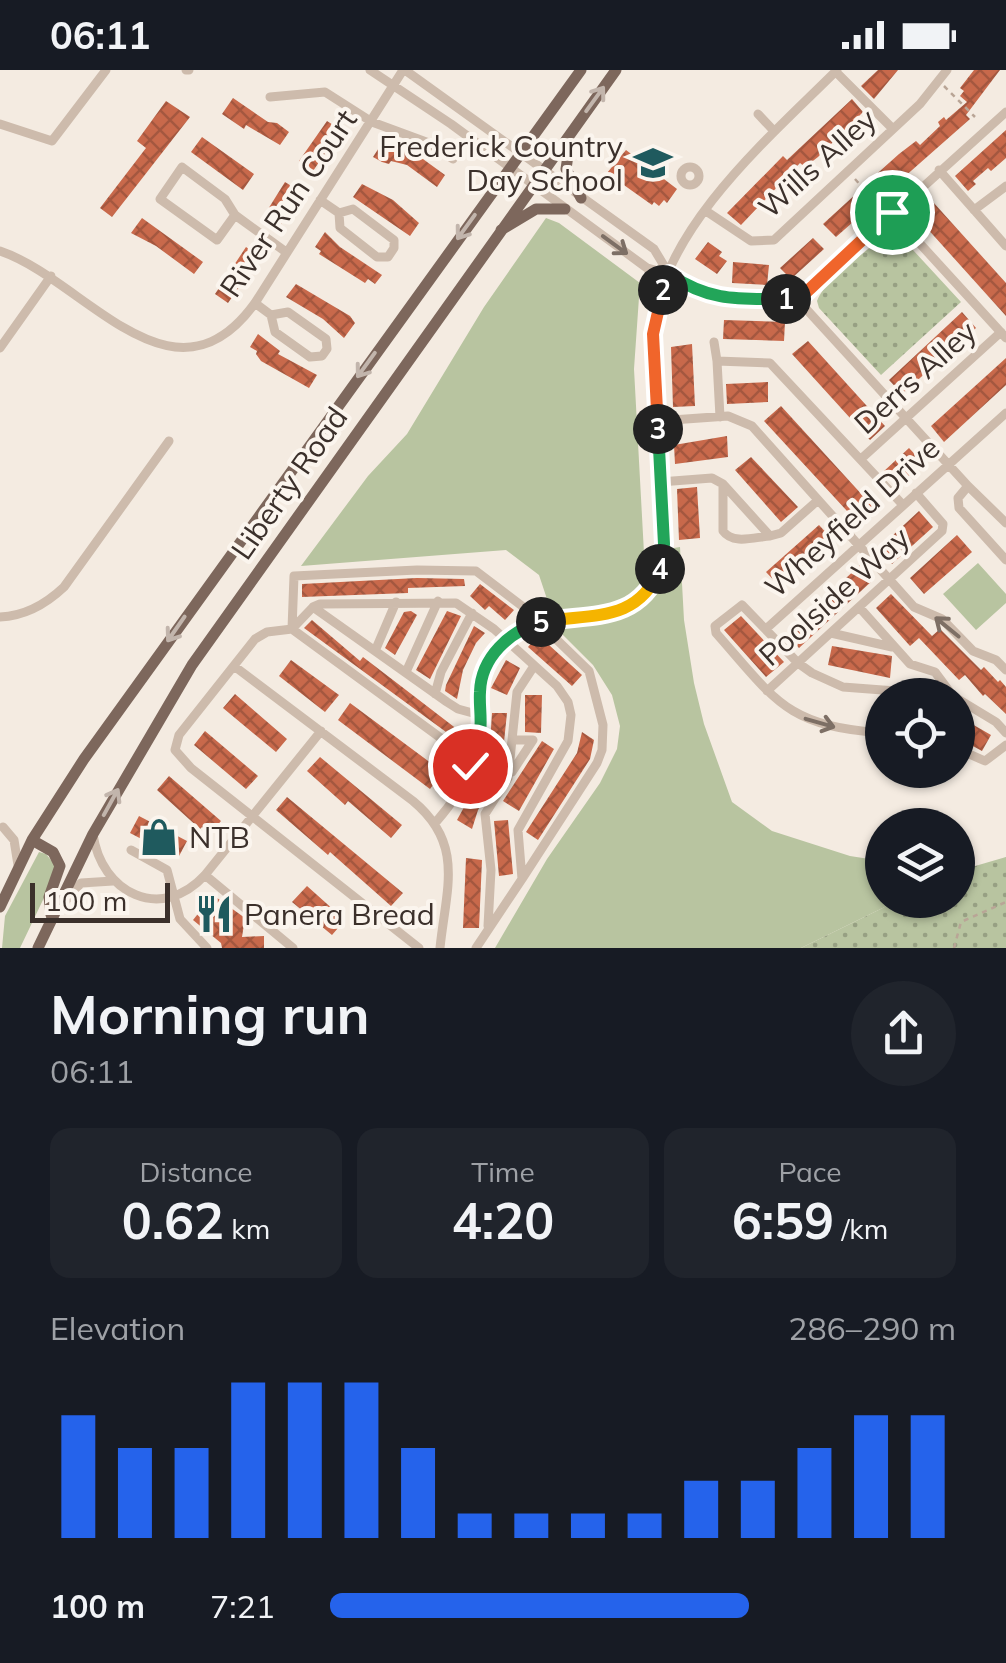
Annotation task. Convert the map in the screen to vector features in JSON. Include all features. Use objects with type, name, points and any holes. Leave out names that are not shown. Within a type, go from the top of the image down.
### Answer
[{"type":"main road","name":"Liberty Road","points":[[0,907],[32,840],[84,759],[582,70]]},
{"type":"main road","name":"Liberty Road","points":[[38,948],[93,834],[200,654],[616,70]]},
{"type":"main road","points":[[574,128],[565,162],[570,180],[582,198]]},
{"type":"main road","points":[[501,230],[536,209],[565,208]]},
{"type":"main road","points":[[32,840],[53,852],[60,866],[49,897],[51,919]]},
{"type":"street","points":[[0,124],[52,141],[106,70]]},
{"type":"street","points":[[370,70],[646,268],[669,274],[718,298],[798,300],[1006,112]]},
{"type":"street","points":[[404,70],[654,250],[669,274]]},
{"type":"street","name":"River Run Court","points":[[0,251],[51,276],[146,342],[170,347],[200,344],[220,336],[245,316],[255,302],[404,70]]},
{"type":"street","name":"Wills Alley","points":[[706,211],[751,240],[774,240],[920,104],[947,70]]},
{"type":"street","points":[[436,822],[460,790],[472,760],[481,730],[482,678],[495,652],[506,640],[537,622],[614,613],[643,598],[662,561],[652,355],[654,319],[669,274],[706,211],[738,168],[836,71],[892,128]]},
{"type":"street","points":[[270,97],[324,92],[372,122],[429,143],[453,158]]},
{"type":"street","points":[[758,114],[774,131]]},
{"type":"street","points":[[235,216],[217,240],[160,198],[182,168],[225,199],[235,216],[286,252]]},
{"type":"street","points":[[939,170],[1006,246]]},
{"type":"street","points":[[696,183],[714,200]]},
{"type":"street","points":[[974,210],[1006,186]]},
{"type":"street","points":[[320,200],[339,214],[340,228],[377,258],[388,257],[394,240],[353,209],[339,214]]},
{"type":"street","points":[[892,212],[1004,335]]},
{"type":"street","points":[[0,348],[51,276]]},
{"type":"street","points":[[798,300],[1006,523]]},
{"type":"street","points":[[255,302],[271,315],[275,332],[310,357],[322,356],[327,350],[326,339],[288,312],[271,315]]},
{"type":"street","name":"Derrs Alley","points":[[862,458],[1004,335]]},
{"type":"street","points":[[714,342],[720,417]]},
{"type":"street","points":[[716,361],[776,366],[903,505]]},
{"type":"street","name":"Wheyfield Drive","points":[[798,663],[766,628],[1006,413]]},
{"type":"street","points":[[658,421],[720,417],[752,426],[914,608],[942,619],[973,651],[996,660],[1006,670]]},
{"type":"street","points":[[0,617],[22,613],[64,587],[169,441]]},
{"type":"street","points":[[660,482],[712,478],[723,484],[770,536]]},
{"type":"street","points":[[723,484],[723,531],[734,539],[781,533],[817,501]]},
{"type":"street","points":[[968,486],[958,498],[959,508],[1006,560]]},
{"type":"street","name":"Poolside Way","points":[[767,691],[942,532],[943,524],[916,493]]},
{"type":"street","points":[[292,629],[294,576],[476,571],[522,606],[588,671],[602,711],[604,737],[598,762],[476,948]]},
{"type":"street","points":[[406,672],[438,601]]},
{"type":"street","points":[[376,651],[396,602]]},
{"type":"street","points":[[419,948],[191,768],[175,750],[179,735],[260,634],[292,629],[320,604],[456,603],[472,612],[557,686],[568,702],[571,729],[518,830],[522,879]]},
{"type":"street","points":[[766,628],[742,605],[720,620],[716,633],[780,704],[805,719],[831,727],[865,730]]},
{"type":"street","points":[[313,607],[458,709],[480,715]]},
{"type":"street","points":[[859,607],[910,664],[934,672],[939,678]]},
{"type":"street","points":[[436,694],[441,672],[472,612]]},
{"type":"street","points":[[292,629],[472,760]]},
{"type":"street","points":[[831,633],[893,647]]},
{"type":"street","points":[[798,663],[843,686],[865,688]]},
{"type":"street","points":[[234,666],[436,822],[449,862],[440,948]]},
{"type":"street","points":[[508,778],[518,692],[534,666]]},
{"type":"street","points":[[975,709],[996,722],[1006,734]]},
{"type":"street","points":[[93,834],[98,861],[113,881],[151,899],[172,899],[190,891],[321,732]]},
{"type":"street","points":[[488,930],[491,870],[485,814],[533,740],[513,740]]},
{"type":"street","points":[[975,758],[985,762],[1006,745]]},
{"type":"street","points":[[1,826],[32,840]]},
{"type":"street","points":[[1,826],[14,840],[19,867]]},
{"type":"street","points":[[131,850],[166,870],[180,919],[207,948]]},
{"type":"street","points":[[205,875],[293,948]]},
{"type":"street","points":[[51,919],[82,883],[113,881]]},
{"type":"path","points":[[939,81],[975,117]]},
{"type":"path","points":[[848,169],[881,208]]},
{"type":"path","points":[[954,948],[961,922],[1006,902]]},
{"type":"green space","points":[[546,218],[559,223],[640,283],[634,369],[644,553],[680,547],[684,620],[704,724],[732,802],[772,831],[865,858],[865,917],[801,948],[495,948],[547,859],[600,783],[617,749],[620,726],[612,695],[593,665],[557,629],[539,575],[506,550],[301,566],[368,476],[407,434],[484,307]]},
{"type":"green space","points":[[893,233],[961,302],[881,375],[819,308],[817,301],[837,275],[885,235]]},
{"type":"green space","points":[[978,563],[1006,594],[1006,603],[976,630],[943,594]]},
{"type":"green space","points":[[39,852],[55,865],[52,881],[20,948],[2,948],[5,916]]},
{"type":"green space","points":[[1006,857],[1006,948],[801,948],[865,917],[975,918],[975,866]]},
{"type":"building","points":[[878,70],[898,70],[874,99],[861,86]]},
{"type":"building","points":[[974,70],[1000,70],[966,115],[970,119],[836,237],[823,224],[857,193],[860,196],[873,184],[870,180],[899,154],[916,141],[920,145],[940,126],[938,122],[967,102],[960,96],[964,91],[960,88]]},
{"type":"building","points":[[233,98],[289,132],[280,145],[222,114]]},
{"type":"building","points":[[852,99],[863,112],[818,157],[805,167],[800,163],[741,225],[727,213],[783,156],[787,160]]},
{"type":"building","points":[[166,101],[190,117],[112,217],[100,208],[146,148],[137,141]]},
{"type":"building","points":[[327,121],[341,130],[313,171],[299,161]]},
{"type":"building","points":[[1006,130],[1006,158],[973,181],[976,184],[968,191],[955,176]]},
{"type":"building","points":[[202,137],[254,174],[243,190],[191,152]]},
{"type":"building","points":[[382,143],[416,154],[445,175],[437,187],[407,165],[382,162],[373,157]]},
{"type":"building","points":[[626,150],[677,189],[667,203],[664,200],[659,206],[654,202],[652,205],[607,173]]},
{"type":"building","points":[[285,182],[301,192],[281,224],[265,214]]},
{"type":"building","points":[[362,184],[393,200],[419,223],[410,236],[353,197]]},
{"type":"building","points":[[933,202],[1006,283],[1006,316],[916,216]]},
{"type":"building","points":[[142,218],[203,262],[194,274],[131,233]]},
{"type":"building","points":[[325,232],[382,275],[375,284],[368,279],[365,283],[319,254],[321,251],[315,247]]},
{"type":"building","points":[[813,238],[824,249],[791,279],[780,268]]},
{"type":"building","points":[[708,242],[727,261],[717,274],[695,259]]},
{"type":"building","points":[[246,247],[260,257],[228,303],[215,294]]},
{"type":"building","points":[[733,262],[769,265],[767,285],[732,283]]},
{"type":"building","points":[[296,284],[350,316],[355,323],[344,338],[323,319],[286,297]]},
{"type":"building","points":[[962,312],[976,328],[902,394],[889,380]]},
{"type":"building","points":[[724,320],[785,322],[784,341],[723,339]]},
{"type":"building","points":[[258,334],[280,351],[278,354],[317,375],[309,388],[261,361],[257,351],[250,347]]},
{"type":"building","points":[[808,341],[885,426],[870,440],[792,354]]},
{"type":"building","points":[[692,344],[695,406],[673,407],[671,347]]},
{"type":"building","points":[[1006,358],[1006,385],[944,442],[931,426]]},
{"type":"building","points":[[768,382],[768,402],[727,404],[726,384]]},
{"type":"building","points":[[781,406],[875,509],[859,524],[764,421]]},
{"type":"building","points":[[727,436],[728,457],[675,464],[674,445]]},
{"type":"building","points":[[909,448],[923,463],[897,487],[883,472]]},
{"type":"building","points":[[751,457],[798,507],[781,522],[735,470]]},
{"type":"building","points":[[697,487],[700,538],[679,540],[677,489]]},
{"type":"building","points":[[919,511],[933,527],[892,564],[878,549]]},
{"type":"building","points":[[819,525],[832,539],[780,587],[766,572]]},
{"type":"building","points":[[957,535],[972,552],[924,594],[910,578]]},
{"type":"building","points":[[860,565],[873,580],[799,648],[786,634]]},
{"type":"building","points":[[464,579],[465,586],[408,588],[408,593],[302,597],[302,584]]},
{"type":"building","points":[[480,584],[514,610],[505,620],[489,606],[485,610],[470,596]]},
{"type":"building","points":[[891,594],[932,636],[940,629],[981,670],[984,667],[1006,687],[1006,714],[983,696],[975,687],[975,678],[957,678],[919,638],[910,646],[876,608]]},
{"type":"building","points":[[447,611],[461,616],[430,679],[416,670]]},
{"type":"building","points":[[404,612],[417,615],[395,655],[385,648]]},
{"type":"building","points":[[741,616],[784,662],[766,677],[724,630]]},
{"type":"building","points":[[312,620],[360,661],[363,657],[462,733],[457,740],[304,628]]},
{"type":"building","points":[[474,626],[485,633],[463,670],[457,699],[445,691],[446,685]]},
{"type":"building","points":[[538,635],[582,675],[572,686],[528,647]]},
{"type":"building","points":[[832,646],[892,656],[890,678],[828,665]]},
{"type":"building","points":[[291,660],[339,695],[325,712],[279,676]]},
{"type":"building","points":[[506,660],[520,668],[507,695],[491,688]]},
{"type":"building","points":[[235,694],[287,739],[276,752],[223,708]]},
{"type":"building","points":[[525,695],[542,695],[541,733],[525,732]]},
{"type":"building","points":[[350,703],[443,772],[430,789],[338,720]]},
{"type":"building","points":[[492,713],[507,713],[502,761],[489,759]]},
{"type":"building","points":[[975,726],[991,735],[982,751],[975,747]]},
{"type":"building","points":[[205,731],[258,776],[246,789],[194,745]]},
{"type":"building","points":[[582,732],[594,740],[590,759],[538,840],[526,832],[577,753]]},
{"type":"building","points":[[542,741],[554,749],[519,811],[503,801]]},
{"type":"building","points":[[320,757],[402,825],[391,838],[307,771]]},
{"type":"building","points":[[485,769],[498,778],[478,810],[472,829],[457,820]]},
{"type":"building","points":[[169,776],[221,821],[210,834],[157,790]]},
{"type":"building","points":[[287,797],[403,893],[391,906],[276,810]]},
{"type":"building","name":"NTB","points":[[139,816],[187,841],[178,858],[130,833]]},
{"type":"building","points":[[508,820],[513,874],[499,876],[494,821]]},
{"type":"building","points":[[466,858],[482,860],[479,928],[463,928]]},
{"type":"building","points":[[307,886],[345,920],[332,935],[292,902]]},
{"type":"building","points":[[213,895],[245,918],[242,937],[264,936],[264,948],[222,948],[193,920]]},
{"type":"place","name":"Frederick Country Day School","points":[[653,163]]},
{"type":"place","name":"NTB","points":[[159,837]]},
{"type":"place","name":"Panera Bread","points":[[214,914]]},
{"type":"route","points":[[470,766],[481,730],[482,678],[495,652],[514,633],[537,622],[597,616],[628,608],[643,598],[658,573],[664,544],[652,355],[654,319],[669,274],[686,286],[718,298],[798,300],[892,212]]}]
